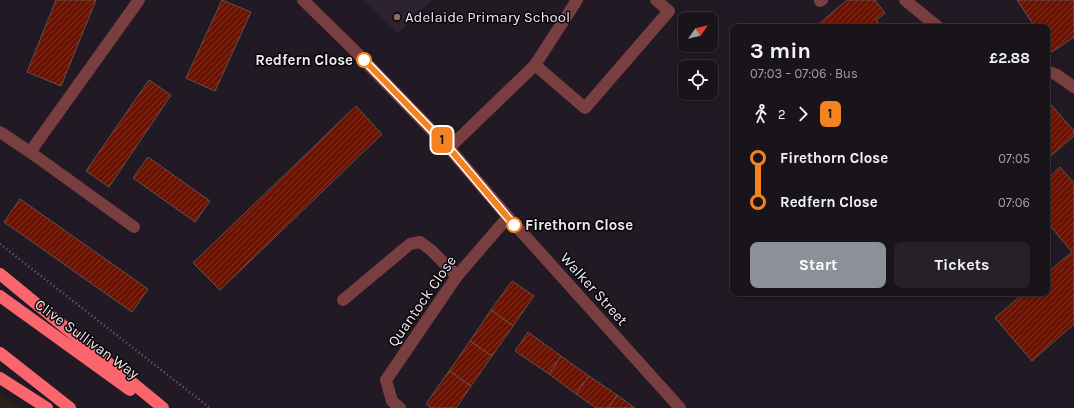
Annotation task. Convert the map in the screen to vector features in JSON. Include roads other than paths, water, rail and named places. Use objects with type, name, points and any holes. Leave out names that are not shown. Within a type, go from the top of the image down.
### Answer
[{"type":"highway","points":[[0,274],[163,408]]},
{"type":"highway","name":"Clive Sullivan Way","points":[[0,296],[155,408]]},
{"type":"highway","points":[[0,353],[70,408]]},
{"type":"highway","points":[[0,378],[47,408]]},
{"type":"street","points":[[30,152],[139,0]]},
{"type":"street","name":"Walker Street","points":[[303,0],[449,148],[508,218],[680,408]]},
{"type":"street","points":[[449,148],[535,65],[577,0]]},
{"type":"street","points":[[535,65],[585,108],[669,11],[656,0]]},
{"type":"street","points":[[904,0],[934,24]]},
{"type":"street","points":[[1050,72],[1057,75],[1074,87]]},
{"type":"street","points":[[0,132],[134,227]]},
{"type":"street","name":"Quantock Close","points":[[400,408],[392,401],[386,380],[457,276],[508,218]]},
{"type":"street","points":[[343,300],[410,244],[420,242],[431,250],[457,276]]},
{"type":"place","name":"Adelaide Primary School","points":[[397,17]]},
{"type":"place","name":"Redfern Close","points":[[364,60]]},
{"type":"place","name":"Firethorn Close","points":[[514,225]]}]
